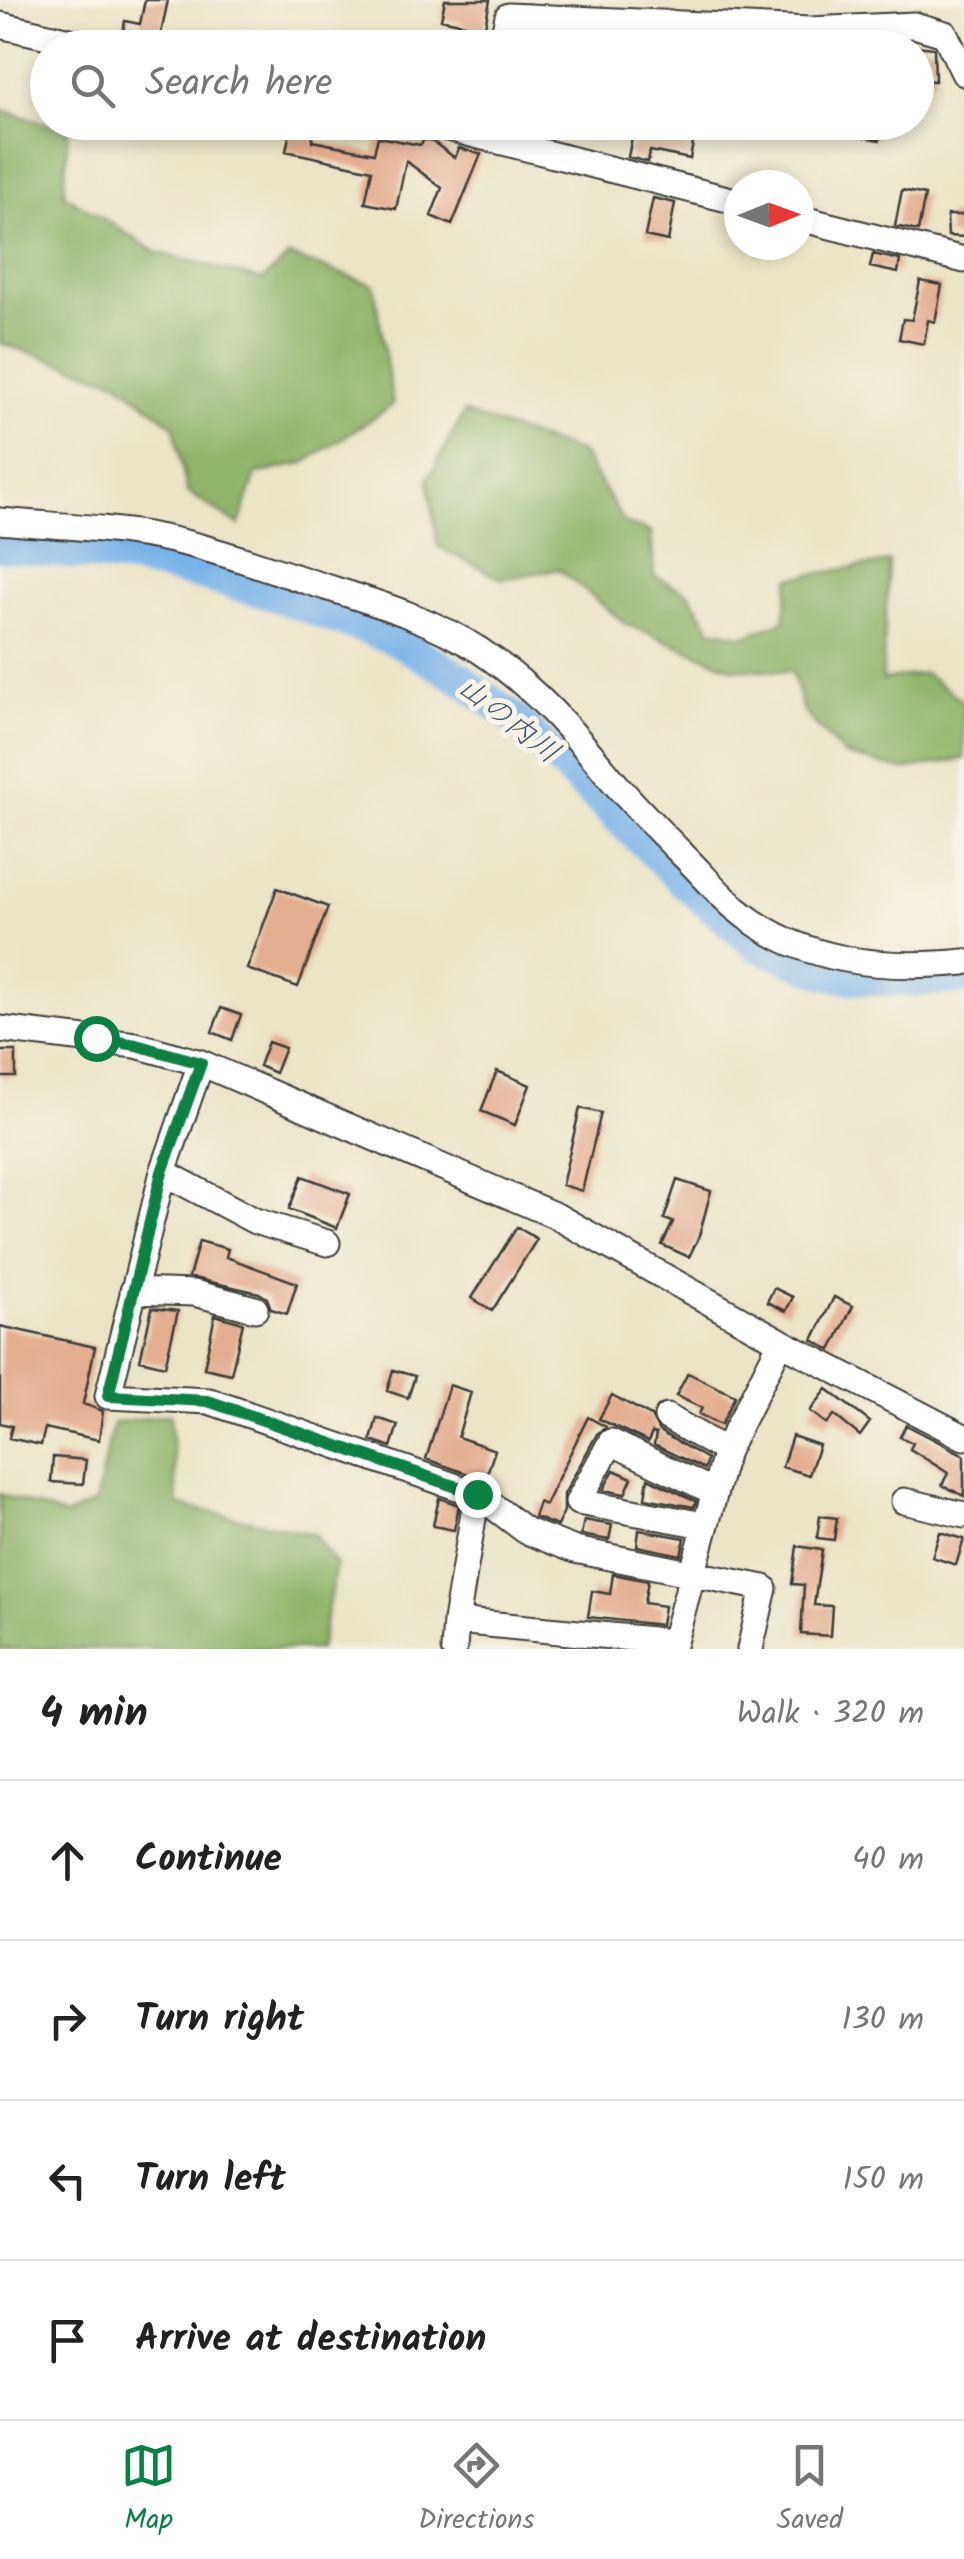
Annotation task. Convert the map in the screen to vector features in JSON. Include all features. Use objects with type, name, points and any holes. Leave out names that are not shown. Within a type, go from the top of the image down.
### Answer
[{"type":"street","points":[[505,30],[508,16],[810,30],[914,25],[931,30]]},
{"type":"street","points":[[0,26],[30,33]]},
{"type":"street","points":[[934,31],[945,34],[964,73]]},
{"type":"street","points":[[521,140],[724,198]]},
{"type":"street","points":[[814,222],[964,260]]},
{"type":"street","points":[[0,521],[120,531],[194,545],[414,616],[478,650],[535,692],[560,716],[636,809],[736,909],[767,930],[837,959],[876,966],[964,962]]},
{"type":"street","points":[[0,1030],[136,1045],[201,1063],[556,1216],[781,1342],[964,1437]]},
{"type":"street","points":[[201,1063],[162,1172],[108,1396],[208,1401],[477,1494],[526,1531],[575,1550],[764,1588],[750,1649]]},
{"type":"street","points":[[162,1172],[255,1221],[326,1243]]},
{"type":"street","points":[[133,1291],[194,1293],[254,1310]]},
{"type":"street","points":[[456,1621],[673,1646],[726,1450],[781,1342]]},
{"type":"street","points":[[667,1416],[726,1450]]},
{"type":"street","points":[[704,1526],[578,1502],[611,1442],[714,1492]]},
{"type":"street","points":[[454,1649],[477,1494]]},
{"type":"street","points":[[904,1502],[964,1515]]},
{"type":"green space","points":[[0,109],[30,119],[30,140],[67,140],[64,194],[156,252],[263,280],[289,256],[374,285],[393,405],[304,463],[256,474],[239,525],[187,492],[174,426],[117,381],[0,343]]},
{"type":"green space","points":[[464,413],[582,453],[624,523],[651,532],[654,576],[689,593],[711,629],[745,636],[784,621],[790,578],[889,562],[882,680],[925,673],[964,702],[964,759],[903,770],[844,755],[803,711],[792,672],[732,668],[626,624],[558,569],[502,579],[438,547],[428,479]]},
{"type":"green space","points":[[170,1414],[178,1505],[314,1534],[336,1565],[320,1649],[0,1649],[0,1494],[65,1516],[95,1503],[113,1423]]},
{"type":"building","points":[[145,0],[168,0],[162,30],[123,30],[125,21],[140,24]]},
{"type":"building","points":[[445,0],[490,0],[484,30],[463,30],[464,24],[441,19]]},
{"type":"building","points":[[288,140],[312,140],[374,153],[377,140],[420,145],[428,140],[455,158],[459,148],[481,154],[452,225],[431,216],[442,188],[406,161],[396,209],[365,203],[372,170],[286,151]]},
{"type":"building","points":[[631,140],[694,140],[690,159],[650,151],[648,162],[628,157]]},
{"type":"building","points":[[902,190],[925,195],[918,231],[895,226]]},
{"type":"building","points":[[653,198],[675,203],[668,241],[645,236]]},
{"type":"building","points":[[947,215],[964,215],[964,237],[948,236]]},
{"type":"building","points":[[873,254],[900,260],[898,273],[870,267]]},
{"type":"building","points":[[920,281],[942,285],[935,322],[928,320],[924,344],[899,339],[903,319],[912,320]]},
{"type":"building","points":[[277,888],[328,907],[298,987],[247,969]]},
{"type":"building","points":[[221,1008],[241,1015],[232,1040],[212,1032]]},
{"type":"building","points":[[268,1042],[285,1048],[275,1073],[259,1066]]},
{"type":"building","points":[[0,1051],[16,1051],[16,1077],[0,1077]]},
{"type":"building","points":[[497,1071],[530,1085],[515,1125],[481,1111]]},
{"type":"building","points":[[580,1108],[601,1113],[582,1191],[562,1185]]},
{"type":"building","points":[[302,1176],[350,1194],[337,1228],[289,1209]]},
{"type":"building","points":[[677,1180],[711,1191],[689,1257],[662,1245],[673,1222],[664,1219]]},
{"type":"building","points":[[517,1227],[537,1239],[492,1311],[472,1298]]},
{"type":"building","points":[[199,1241],[228,1249],[226,1257],[297,1283],[287,1314],[271,1309],[267,1298],[259,1293],[189,1277]]},
{"type":"building","points":[[774,1288],[793,1297],[786,1311],[767,1302]]},
{"type":"building","points":[[834,1297],[853,1306],[831,1350],[813,1340]]},
{"type":"building","points":[[152,1308],[178,1311],[165,1366],[140,1360]]},
{"type":"building","points":[[215,1315],[243,1323],[231,1374],[204,1368]]},
{"type":"building","points":[[0,1326],[95,1347],[83,1404],[103,1411],[99,1440],[45,1428],[41,1445],[9,1438],[12,1426],[0,1423]]},
{"type":"building","points":[[393,1370],[415,1376],[408,1398],[387,1391]]},
{"type":"building","points":[[688,1373],[735,1396],[721,1425],[699,1414],[702,1408],[676,1396]]},
{"type":"building","points":[[449,1385],[471,1392],[458,1437],[495,1450],[485,1480],[426,1459]]},
{"type":"building","points":[[827,1389],[870,1422],[860,1436],[834,1415],[827,1424],[810,1411]]},
{"type":"building","points":[[612,1395],[651,1416],[659,1431],[707,1459],[704,1469],[654,1445],[656,1434],[652,1433],[648,1442],[599,1419]]},
{"type":"building","points":[[588,1417],[606,1427],[597,1434],[564,1494],[564,1511],[557,1526],[534,1517],[539,1502],[545,1505]]},
{"type":"building","points":[[377,1418],[398,1425],[391,1447],[371,1440]]},
{"type":"building","points":[[906,1425],[964,1455],[964,1496],[942,1485],[948,1473],[910,1449],[913,1443],[900,1437]]},
{"type":"building","points":[[792,1436],[819,1445],[809,1475],[782,1467]]},
{"type":"building","points":[[53,1457],[86,1460],[83,1484],[51,1482]]},
{"type":"building","points":[[614,1470],[632,1478],[625,1494],[603,1490]]},
{"type":"building","points":[[648,1478],[696,1501],[694,1507],[645,1498]]},
{"type":"building","points":[[439,1498],[459,1505],[454,1530],[433,1526]]},
{"type":"building","points":[[820,1516],[837,1518],[834,1540],[817,1538]]},
{"type":"building","points":[[584,1520],[612,1525],[609,1540],[581,1535]]},
{"type":"building","points":[[639,1530],[685,1538],[681,1555],[637,1546]]},
{"type":"building","points":[[940,1532],[964,1539],[956,1565],[932,1557]]},
{"type":"building","points":[[797,1546],[822,1550],[814,1605],[832,1606],[830,1636],[801,1634],[804,1585],[792,1584]]},
{"type":"building","points":[[613,1574],[648,1581],[644,1603],[664,1606],[661,1625],[588,1617],[592,1591],[610,1594]]},
{"type":"waterway","name":"山の内川","points":[[0,546],[130,559],[198,574],[273,595],[398,641],[461,679],[515,719],[688,886],[758,946],[847,978],[964,979]]},
{"type":"route","points":[[96,1038],[201,1063],[162,1172],[108,1396],[208,1401],[477,1494]]}]
